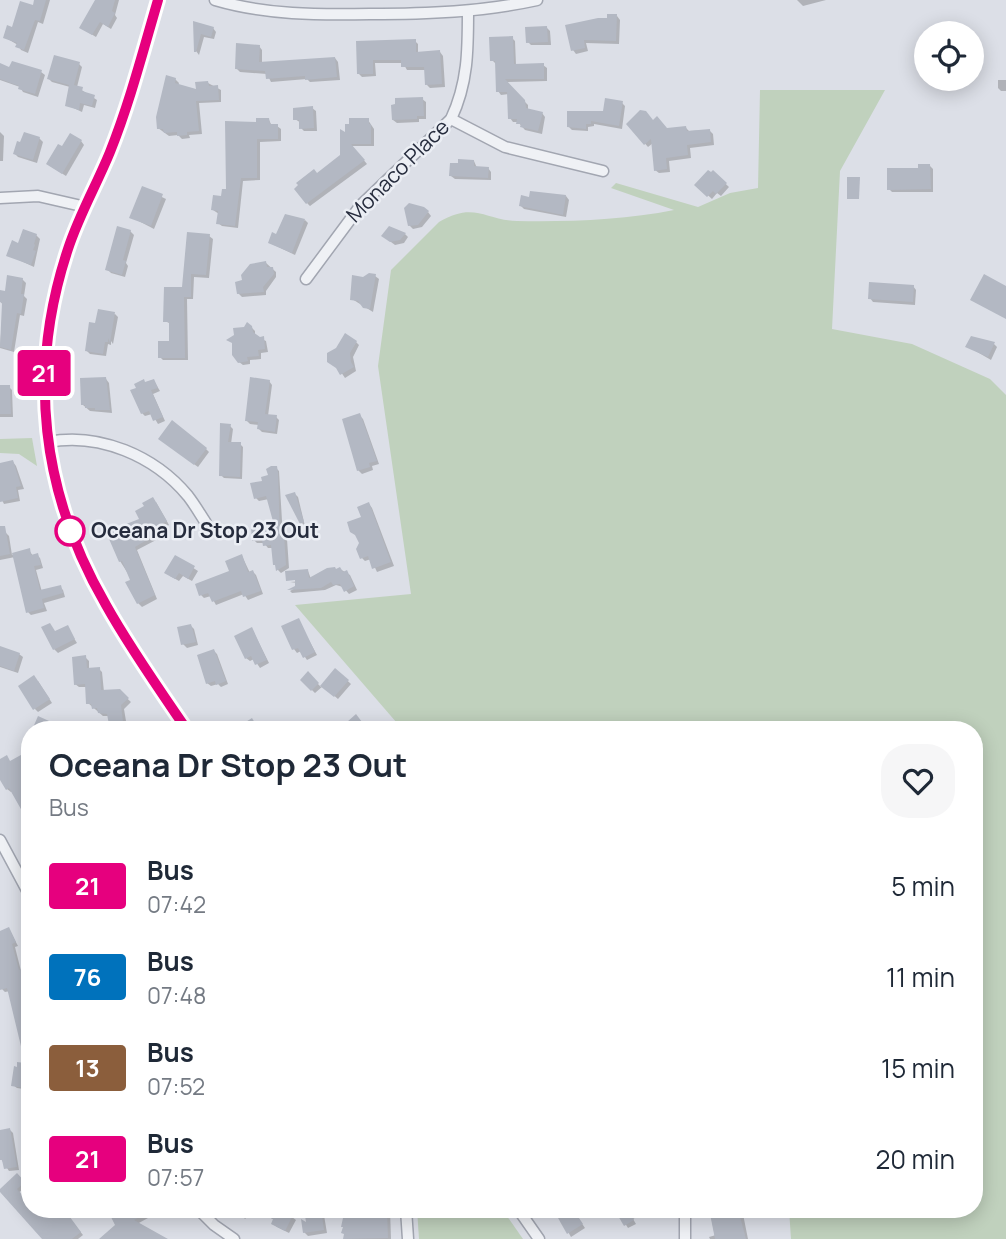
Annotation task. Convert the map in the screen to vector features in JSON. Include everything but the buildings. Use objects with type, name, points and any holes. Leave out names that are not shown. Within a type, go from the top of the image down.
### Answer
[{"type":"street","points":[[158,0],[121,122],[69,246],[51,314],[43,388],[48,442],[67,522],[85,566],[126,639],[181,721]]},
{"type":"street","points":[[215,0],[267,11],[305,14],[468,11],[537,0]]},
{"type":"street","name":"Monaco Place","points":[[306,279],[361,205],[451,119],[460,101],[467,75],[468,11]]},
{"type":"street","points":[[451,119],[505,147],[603,171]]},
{"type":"street","points":[[0,198],[38,196],[86,207]]},
{"type":"street","points":[[48,442],[68,438],[83,439],[135,455],[168,477],[188,496],[206,523]]},
{"type":"street","points":[[0,840],[21,878]]},
{"type":"street","points":[[208,1218],[232,1239]]},
{"type":"street","points":[[407,1218],[408,1239]]},
{"type":"street","points":[[525,1218],[539,1239]]},
{"type":"street","points":[[685,1218],[685,1239]]},
{"type":"green space","points":[[760,90],[885,90],[840,171],[832,329],[912,344],[990,379],[1006,395],[1006,1239],[791,1239],[790,1218],[983,1218],[983,721],[395,721],[295,605],[411,594],[378,366],[391,270],[439,222],[451,216],[471,212],[517,221],[576,221],[674,210],[611,188],[616,183],[698,207],[730,193],[758,188]]},
{"type":"green space","points":[[32,438],[37,466],[19,454],[0,453],[0,439]]},
{"type":"green space","points":[[418,1218],[508,1218],[523,1239],[419,1239]]},
{"type":"bus line","name":"21","points":[[158,0],[121,122],[77,225],[59,279],[47,339],[43,388],[52,466],[76,546],[105,604],[181,721]]},
{"type":"place","name":"Oceana Dr Stop 23 Out","points":[[70,531]]}]
